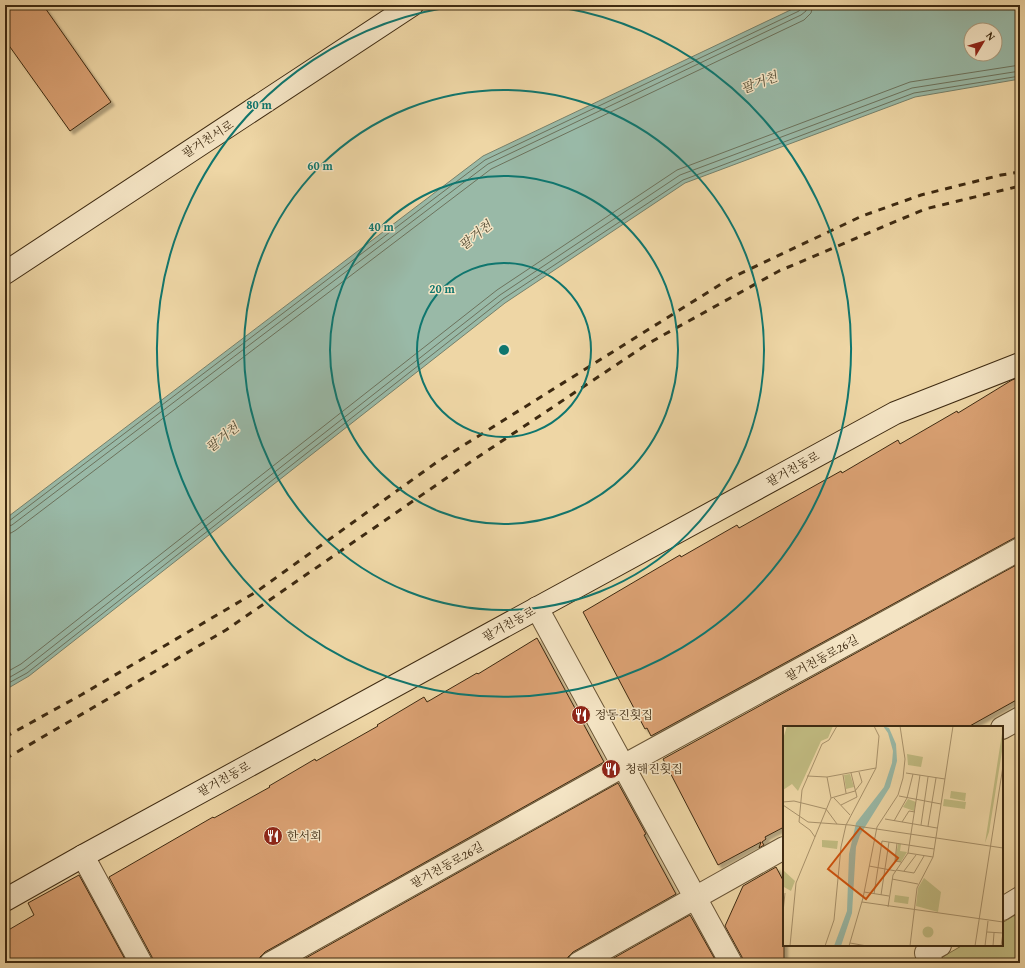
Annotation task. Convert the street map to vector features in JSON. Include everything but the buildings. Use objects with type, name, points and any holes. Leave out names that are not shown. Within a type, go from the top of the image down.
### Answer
[{"type":"street","name":"팔거천서로","points":[[5,273],[412,5]]},
{"type":"street","name":"팔거천동로","points":[[5,900],[895,413],[1020,364]]},
{"type":"street","name":"팔거천동로26길","points":[[271,963],[623,766],[1020,549]]},
{"type":"street","points":[[537,608],[731,963]]},
{"type":"street","points":[[1003,727],[1020,718]]},
{"type":"street","points":[[579,963],[783,849]]},
{"type":"street","points":[[83,856],[141,963]]},
{"type":"street","points":[[1003,908],[1020,898]]},
{"type":"street","points":[[932,963],[926,954],[938,946]]},
{"type":"shaded area","points":[[1020,912],[1020,963],[941,963],[939,959],[961,946],[1003,946],[1003,922]]},
{"type":"water","name":"팔거천","points":[[801,5],[1020,5],[1020,79],[915,97],[685,183],[505,303],[29,676],[5,690],[5,519],[483,156]]},
{"type":"railway","points":[[5,737],[81,695],[256,592],[437,462],[729,279],[862,216],[921,195],[1001,175],[1020,172]]},
{"type":"railway","points":[[5,759],[226,630],[445,479],[649,343],[779,271],[925,209],[1020,186]]},
{"type":"place","name":"정동진횟집","points":[[581,715]]},
{"type":"place","name":"청해진횟집","points":[[611,769]]},
{"type":"place","name":"한서회","points":[[273,836]]}]
